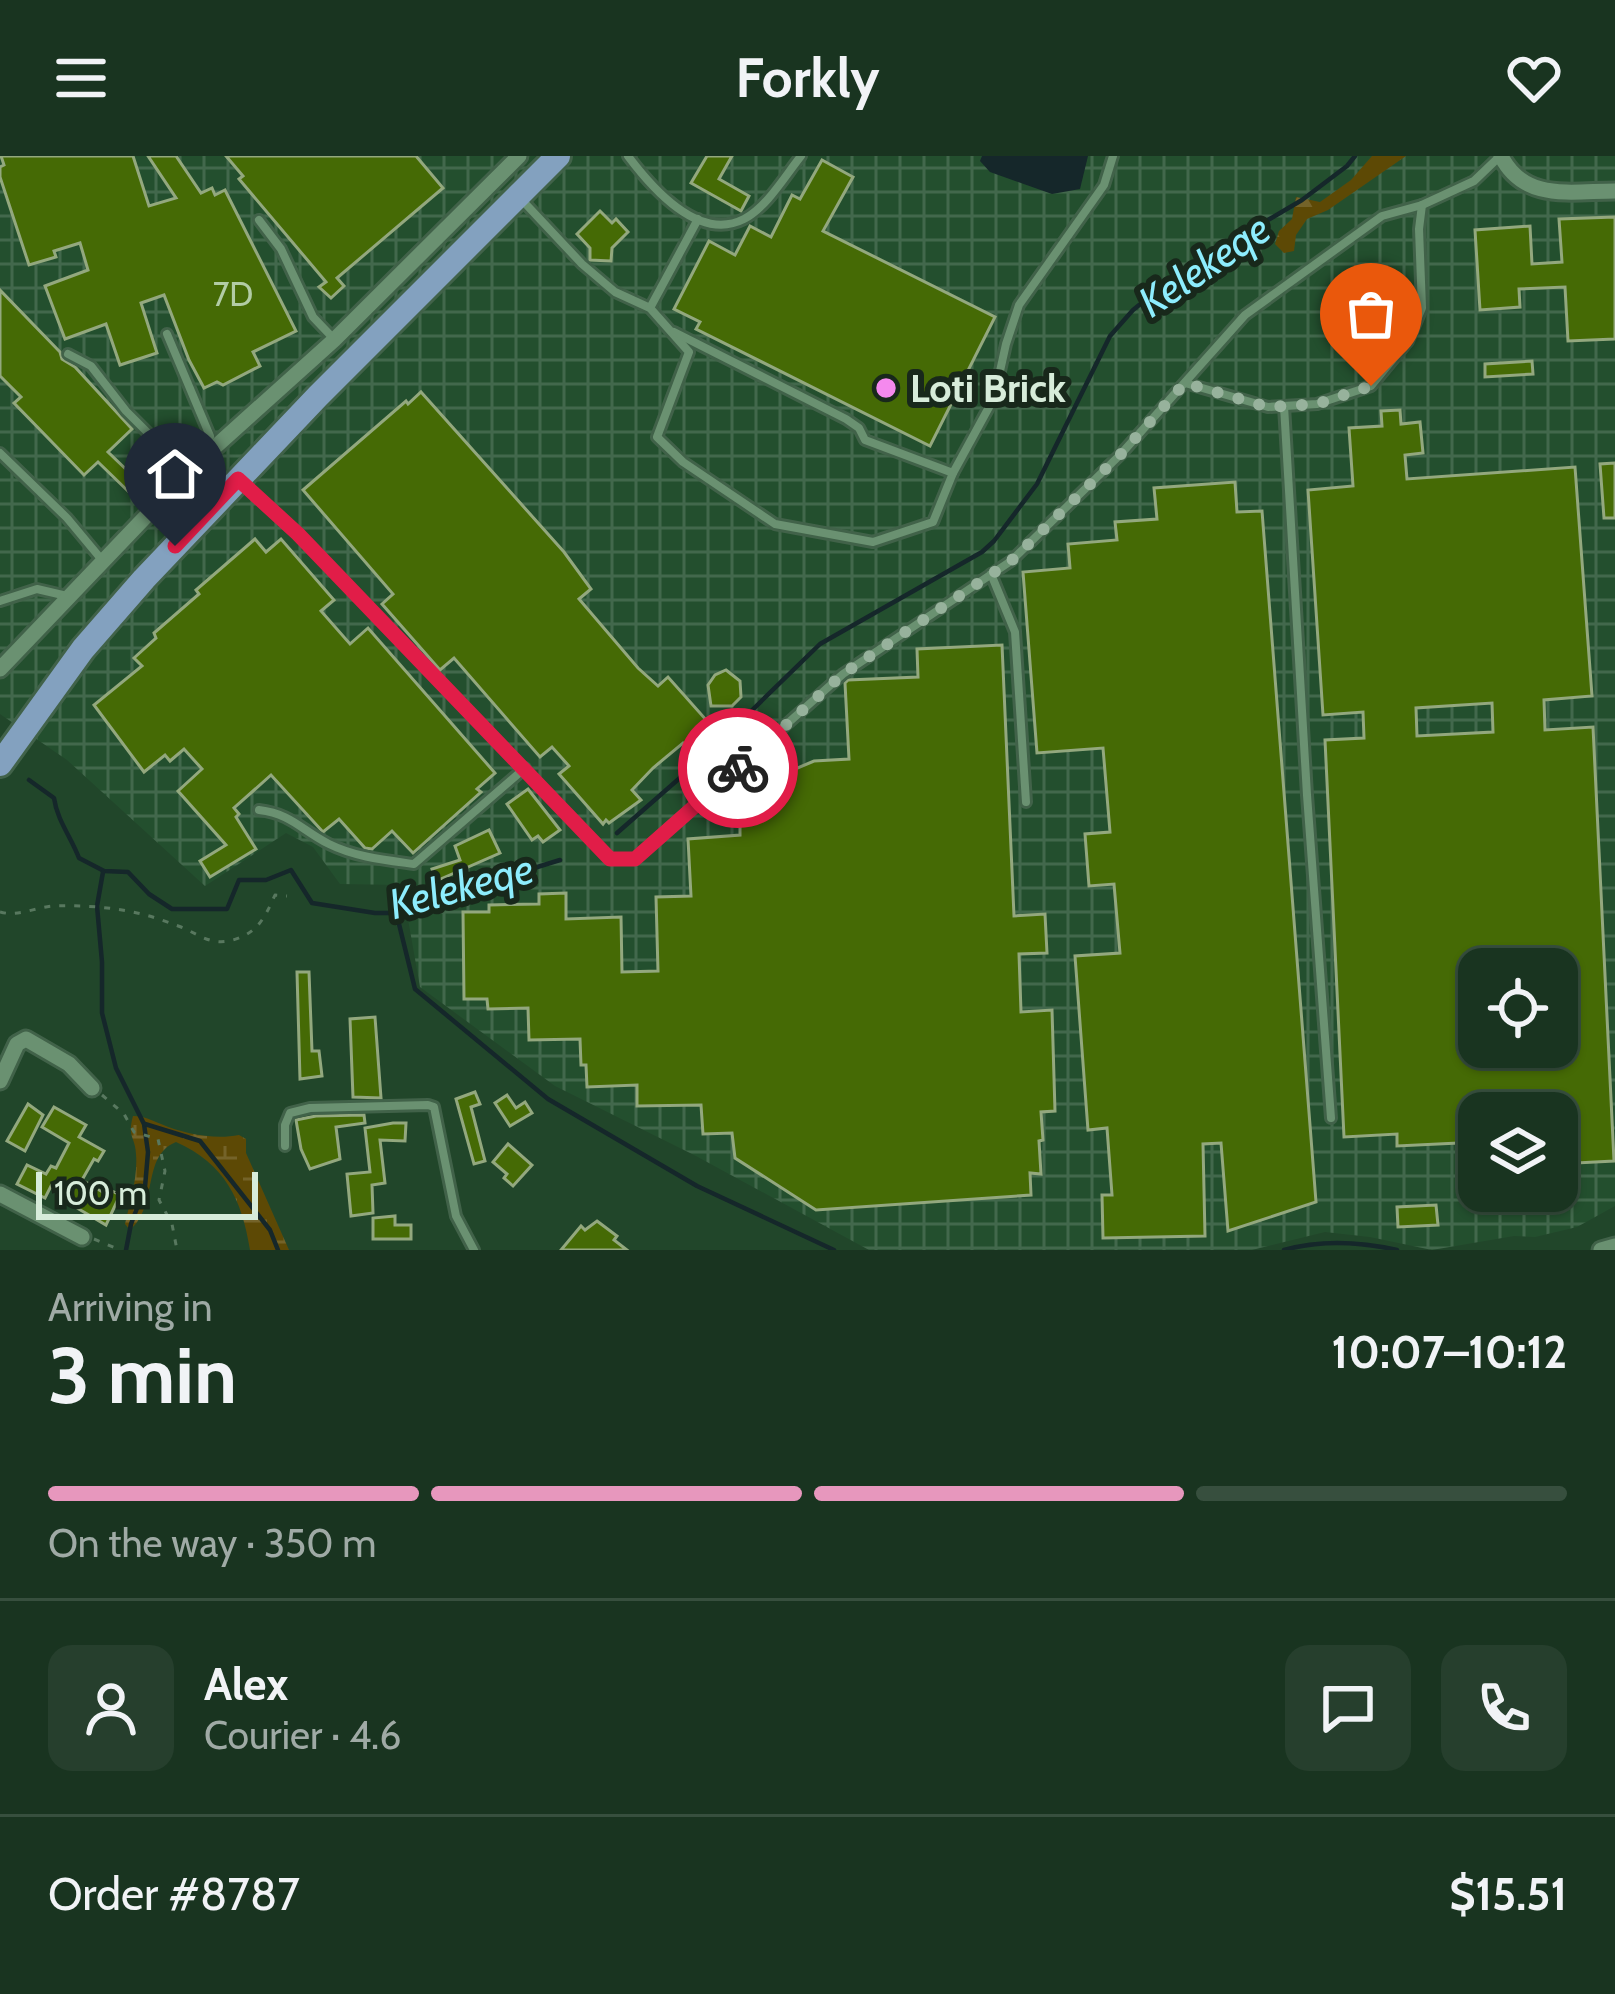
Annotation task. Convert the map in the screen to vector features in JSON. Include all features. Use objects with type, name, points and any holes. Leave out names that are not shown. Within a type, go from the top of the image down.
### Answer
[{"type":"main road","points":[[0,764],[83,649],[144,579],[318,396],[558,156]]},
{"type":"street","points":[[0,669],[194,466],[334,340],[519,156]]},
{"type":"street","points":[[1501,156],[1522,183],[1537,190],[1615,191]]},
{"type":"street","points":[[0,1081],[17,1044],[26,1040],[69,1064],[92,1088]]},
{"type":"street","points":[[0,1194],[82,1237]]},
{"type":"street","points":[[1601,1250],[1615,1246]]},
{"type":"lane","points":[[628,156],[665,198],[719,226],[744,219],[769,197],[801,156]]},
{"type":"lane","points":[[518,196],[582,264],[615,292],[650,308],[688,352],[657,437],[682,463],[775,524],[873,542],[933,522],[953,473],[994,398],[1019,305],[1103,185],[1113,156]]},
{"type":"lane","points":[[238,479],[298,534],[610,859],[635,859],[843,674],[1011,561],[1121,454],[1245,316],[1382,216],[1422,205],[1474,181],[1501,156]]},
{"type":"lane","points":[[1185,383],[1268,407],[1317,404],[1371,386],[1408,341],[1422,308],[1422,205]]},
{"type":"lane","points":[[650,308],[698,219]]},
{"type":"lane","points":[[259,220],[281,249],[313,317],[334,340]]},
{"type":"lane","points":[[669,330],[846,419],[859,428],[865,440],[953,473]]},
{"type":"lane","points":[[167,334],[210,436]]},
{"type":"lane","points":[[68,354],[91,366],[151,436],[194,466]]},
{"type":"lane","points":[[1284,406],[1331,1118]]},
{"type":"lane","points":[[0,453],[67,518],[102,560]]},
{"type":"lane","points":[[991,574],[1015,632],[1026,802]]},
{"type":"lane","points":[[0,602],[37,589],[68,596]]},
{"type":"lane","points":[[259,809],[278,812],[331,845],[374,859],[414,864],[525,768]]},
{"type":"lane","points":[[285,1146],[290,1113],[310,1108],[434,1107],[456,1216],[474,1250]]},
{"type":"path","points":[[0,912],[98,906],[140,914],[211,943],[254,930],[266,918],[275,896],[287,896]]},
{"type":"path","points":[[92,1088],[124,1114],[134,1132],[158,1139],[165,1171],[159,1200],[172,1224],[177,1250]]},
{"type":"path","points":[[82,1237],[120,1250]]},
{"type":"shaded area","points":[[0,156],[1615,156],[1615,1206],[1577,1227],[1432,1250],[1325,1232],[1252,1250],[869,1250],[555,1086],[420,987],[402,885],[340,884],[313,847],[286,833],[205,886],[67,760],[0,714]]},
{"type":"shaded area","points":[[982,156],[1088,156],[1080,189],[1052,194],[990,172],[980,161]]},
{"type":"green space","points":[[1372,156],[1406,156],[1328,210],[1307,219],[1296,235],[1294,251],[1284,253],[1275,244],[1279,231],[1292,219],[1296,197],[1320,202],[1351,180]]},
{"type":"green space","points":[[133,1116],[189,1133],[246,1139],[246,1153],[289,1250],[250,1250],[242,1215],[228,1185],[207,1161],[176,1142],[158,1158],[144,1208],[130,1230],[125,1224],[136,1172]]},
{"type":"building","points":[[1,156],[133,156],[149,206],[176,198],[148,156],[176,156],[201,193],[212,188],[215,195],[225,190],[296,331],[253,352],[260,366],[223,385],[217,382],[204,388],[164,295],[141,303],[157,353],[120,365],[106,324],[65,339],[45,286],[88,270],[80,243],[29,265],[0,177]]},
{"type":"building","points":[[226,156],[416,156],[443,188],[337,278],[344,286],[331,298],[319,287],[326,282],[239,179],[243,176]]},
{"type":"building","points":[[707,156],[732,156],[719,179],[749,196],[741,211],[691,183]]},
{"type":"building","name":"Loti Brick","points":[[822,160],[853,177],[823,231],[995,317],[930,446],[696,329],[700,322],[674,309],[709,241],[735,255],[750,226],[771,237],[792,195],[800,199]]},
{"type":"building","points":[[600,211],[628,232],[612,248],[611,261],[590,260],[590,248],[577,234]]},
{"type":"building","points":[[1615,217],[1615,339],[1568,341],[1565,287],[1519,289],[1520,307],[1480,310],[1475,230],[1530,226],[1532,264],[1562,262],[1559,219]]},
{"type":"building","points":[[0,290],[132,429],[108,452],[133,476],[149,461],[157,469],[131,494],[98,462],[84,475],[14,403],[21,397],[0,376]]},
{"type":"building","points":[[1532,361],[1533,374],[1485,377],[1485,364]]},
{"type":"building","points":[[421,392],[564,552],[591,589],[579,599],[638,668],[658,686],[668,677],[716,731],[691,752],[683,743],[653,768],[632,790],[641,800],[609,823],[603,824],[559,774],[569,766],[552,747],[540,757],[454,658],[440,670],[382,604],[393,594],[303,490]]},
{"type":"building","points":[[1400,410],[1401,424],[1420,422],[1423,453],[1405,455],[1407,479],[1575,467],[1592,696],[1544,700],[1545,730],[1593,727],[1614,1161],[1578,1163],[1578,1092],[1458,1092],[1458,1143],[1397,1146],[1397,1134],[1344,1137],[1325,740],[1364,738],[1363,712],[1323,715],[1308,490],[1353,486],[1349,428],[1382,426],[1381,411]],"holes":[[[1492,703],[1493,732],[1417,736],[1416,708]]]},
{"type":"building","points":[[1615,463],[1615,518],[1604,518],[1600,464]]},
{"type":"building","points":[[1235,482],[1237,512],[1262,511],[1316,1202],[1228,1231],[1221,1143],[1203,1144],[1205,1236],[1103,1238],[1102,1195],[1112,1195],[1107,1128],[1088,1130],[1075,956],[1120,953],[1114,884],[1089,886],[1085,834],[1110,832],[1103,748],[1037,753],[1023,572],[1070,568],[1068,544],[1117,540],[1115,522],[1157,519],[1154,488]]},
{"type":"building","points":[[255,539],[266,552],[281,539],[334,600],[321,611],[350,644],[368,628],[495,773],[477,789],[481,792],[413,853],[392,831],[372,849],[365,848],[339,819],[323,832],[271,775],[234,808],[256,849],[210,877],[200,861],[226,845],[178,791],[202,769],[184,749],[170,761],[165,755],[144,772],[94,705],[142,666],[134,658],[156,638],[154,633]]},
{"type":"building","points":[[1002,645],[1014,916],[1045,914],[1047,953],[1019,954],[1021,1012],[1052,1010],[1055,1111],[1041,1112],[1041,1174],[1030,1173],[1031,1195],[816,1210],[735,1158],[732,1133],[703,1134],[701,1105],[637,1106],[637,1085],[587,1087],[580,1039],[529,1040],[528,1008],[488,1009],[487,999],[464,999],[463,912],[489,912],[489,905],[539,904],[539,894],[566,893],[566,919],[621,917],[622,972],[658,971],[656,897],[691,896],[688,839],[740,835],[740,803],[783,774],[814,761],[849,759],[848,680],[918,677],[917,649]]},
{"type":"building","points":[[726,670],[740,681],[741,697],[732,706],[711,706],[708,685]]},
{"type":"building","points":[[528,789],[560,830],[543,842],[538,836],[532,840],[507,804]]},
{"type":"building","points":[[489,830],[500,853],[436,881],[432,869],[460,860],[455,846]]},
{"type":"building","points":[[297,972],[309,972],[312,1051],[319,1051],[322,1076],[300,1079]]},
{"type":"building","points":[[375,1017],[381,1098],[353,1097],[350,1019]]},
{"type":"building","points":[[475,1092],[480,1104],[471,1107],[485,1161],[474,1164],[456,1099]]},
{"type":"building","points":[[507,1095],[516,1108],[525,1102],[532,1113],[510,1126],[495,1103]]},
{"type":"building","points":[[28,1104],[43,1115],[25,1151],[7,1141]]},
{"type":"building","points":[[54,1107],[86,1125],[79,1137],[104,1151],[82,1180],[108,1195],[110,1190],[120,1195],[106,1225],[51,1186],[45,1198],[17,1184],[27,1165],[46,1174],[51,1166],[56,1168],[69,1143],[42,1127]]},
{"type":"building","points":[[364,1115],[365,1123],[336,1127],[340,1159],[310,1169],[296,1120]]},
{"type":"building","points":[[406,1123],[405,1141],[380,1140],[385,1183],[372,1185],[373,1213],[351,1216],[347,1174],[370,1172],[365,1128]]},
{"type":"building","points":[[508,1144],[532,1165],[513,1186],[493,1162]]},
{"type":"building","points":[[1436,1205],[1438,1225],[1398,1227],[1397,1207]]},
{"type":"building","points":[[395,1216],[395,1225],[411,1225],[411,1239],[373,1239],[373,1218]]},
{"type":"building","points":[[597,1221],[627,1250],[561,1250],[581,1226],[585,1230]]},
{"type":"waterway","name":"Kelekeqe","points":[[617,833],[820,644],[994,541],[1037,484],[1110,336],[1133,310],[1181,271],[1302,200],[1355,156]]},
{"type":"waterway","name":"Kelekeqe","points":[[29,780],[54,798],[79,858],[104,871],[128,872],[172,909],[227,909],[239,880],[266,880],[291,870],[312,903],[390,913],[560,860]]},
{"type":"waterway","points":[[103,872],[97,906],[102,1013],[116,1068],[144,1124],[148,1152],[145,1187],[126,1250]]},
{"type":"waterway","points":[[390,913],[399,924],[415,989],[548,1099],[697,1186],[834,1250]]},
{"type":"waterway","points":[[145,1124],[200,1141],[270,1230],[278,1250]]},
{"type":"waterway","points":[[1284,1250],[1340,1243],[1397,1250]]},
{"type":"way so far","points":[[738,768],[843,674],[1011,561],[1121,454],[1185,383],[1268,407],[1317,404],[1371,386]]},
{"type":"place","name":"Loti Brick","points":[[886,388]]},
{"type":"route","points":[[175,546],[238,479],[298,534],[610,859],[635,859],[738,768]]}]
